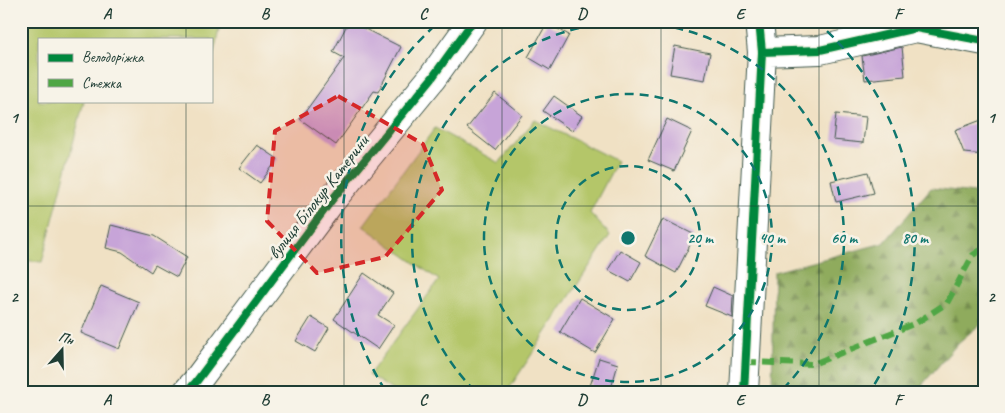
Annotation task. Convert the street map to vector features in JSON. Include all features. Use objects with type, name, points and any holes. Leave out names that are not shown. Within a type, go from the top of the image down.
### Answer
[{"type":"street","name":"вулиця Білокур Катерини","points":[[187,392],[331,201],[432,78],[473,21]]},
{"type":"street","points":[[744,392],[762,52],[760,21]]},
{"type":"street","points":[[762,52],[820,50],[916,28],[984,42]]},
{"type":"highlighted area","points":[[338,96],[423,144],[442,190],[385,257],[317,273],[267,221],[275,131]]},
{"type":"green space","points":[[21,21],[221,21],[212,61],[212,38],[38,38],[38,102],[84,102],[42,262],[21,260]]},
{"type":"green space","points":[[535,120],[617,161],[590,213],[610,235],[507,392],[395,392],[369,375],[439,280],[363,226],[435,128],[499,163]]},
{"type":"green space","points":[[931,188],[974,193],[984,219],[984,321],[959,342],[916,392],[772,392],[774,272],[884,243]]},
{"type":"building","points":[[349,21],[401,47],[378,92],[374,91],[336,145],[300,119],[344,58],[333,52]]},
{"type":"building","points":[[547,23],[569,35],[550,70],[528,57]]},
{"type":"building","points":[[675,46],[710,53],[705,80],[670,74]]},
{"type":"building","points":[[902,47],[905,76],[865,80],[862,56]]},
{"type":"building","points":[[495,93],[522,115],[495,150],[467,128]]},
{"type":"building","points":[[554,96],[582,116],[572,131],[543,111]]},
{"type":"building","points":[[836,114],[866,117],[863,143],[833,140]]},
{"type":"building","points":[[667,119],[692,131],[674,171],[648,160]]},
{"type":"building","points":[[984,119],[984,155],[964,153],[955,130]]},
{"type":"building","points":[[257,145],[278,159],[260,183],[239,168]]},
{"type":"building","points":[[868,172],[874,193],[836,202],[831,181]]},
{"type":"building","points":[[663,219],[695,235],[676,273],[645,256]]},
{"type":"building","points":[[111,225],[154,236],[187,257],[177,277],[155,265],[151,272],[122,252],[106,248]]},
{"type":"building","points":[[620,250],[641,262],[630,282],[608,270]]},
{"type":"building","points":[[364,273],[393,293],[378,315],[394,325],[378,349],[334,319]]},
{"type":"building","points":[[101,286],[139,302],[119,349],[81,333]]},
{"type":"building","points":[[713,287],[733,296],[732,317],[705,306]]},
{"type":"building","points":[[580,298],[615,319],[595,353],[560,332]]},
{"type":"building","points":[[311,317],[329,328],[315,352],[296,341]]},
{"type":"building","points":[[599,358],[618,364],[610,392],[590,386]]},
{"type":"marked path","points":[[745,362],[813,364],[916,323],[947,303],[973,255],[984,248]]},
{"type":"cycle path","points":[[187,392],[331,201],[432,78],[473,21]]},
{"type":"cycle path","points":[[744,392],[762,52],[759,21]]},
{"type":"cycle path","points":[[762,52],[820,50],[916,28],[984,41]]}]
